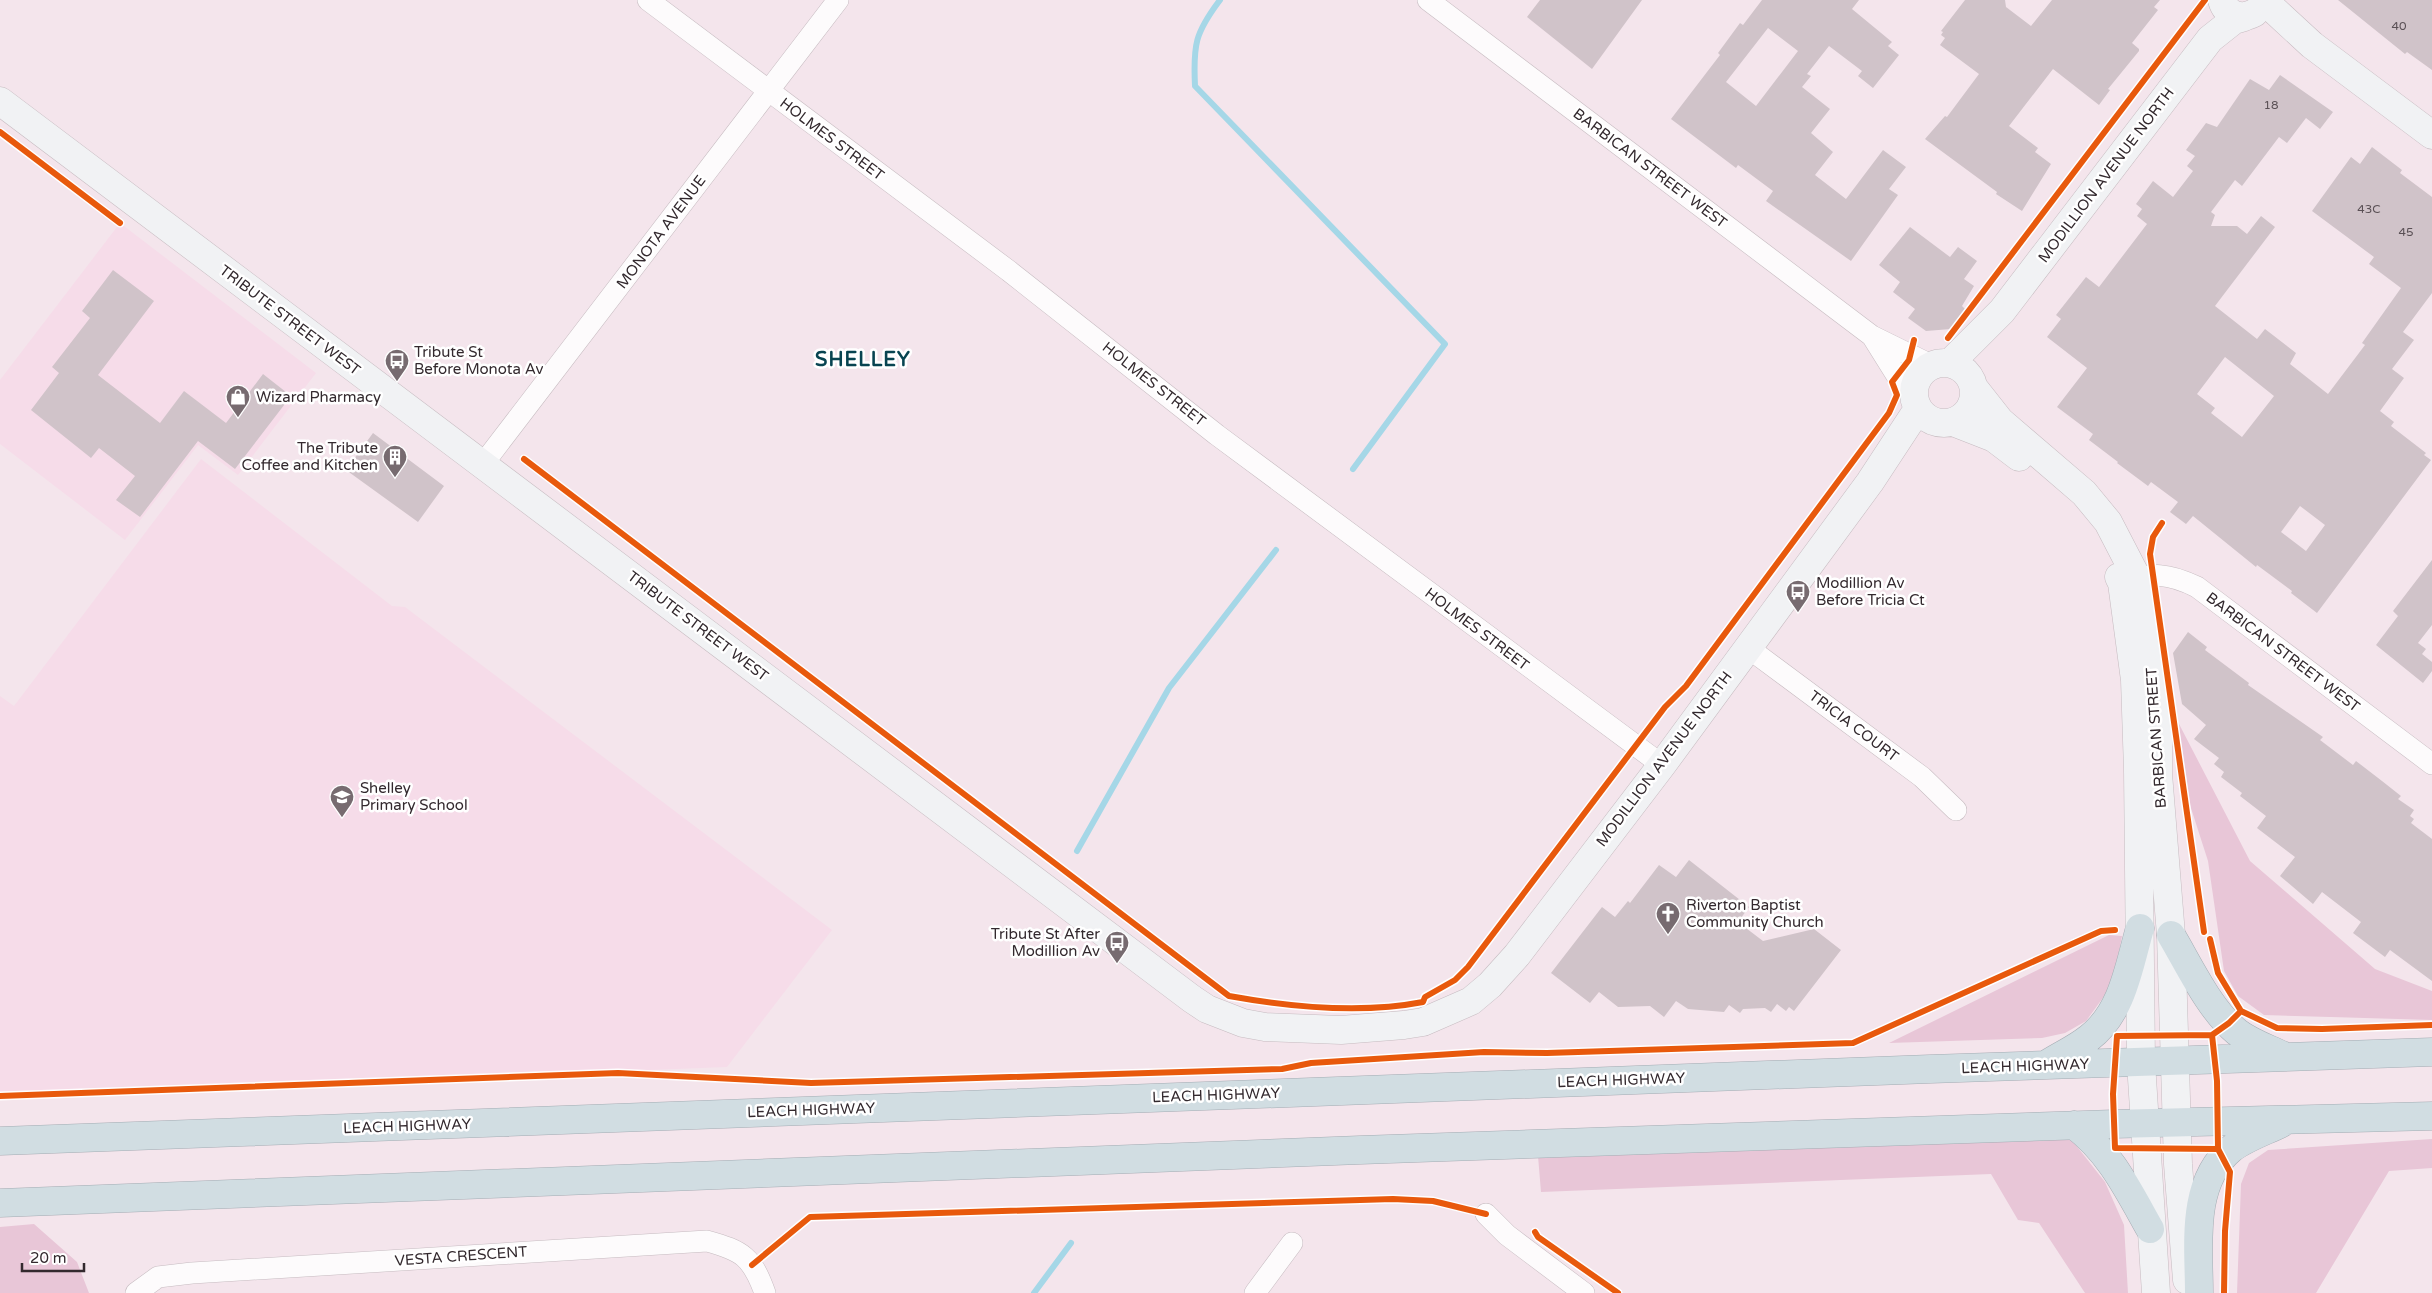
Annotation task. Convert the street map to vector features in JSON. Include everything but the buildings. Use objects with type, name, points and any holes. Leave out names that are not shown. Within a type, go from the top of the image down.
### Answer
[{"type":"highway","points":[[2046,1065],[2090,1037],[2108,1019],[2118,1003],[2140,928]]},
{"type":"highway","points":[[2171,935],[2206,995],[2236,1031],[2246,1038],[2287,1057]]},
{"type":"highway","name":"LEACH HIGHWAY","points":[[0,1141],[2432,1052]]},
{"type":"highway","points":[[6,1204],[1369,1150],[2074,1125],[2432,1116]]},
{"type":"highway","points":[[2199,1293],[2199,1220],[2203,1194],[2213,1171],[2232,1149],[2288,1120]]},
{"type":"highway","points":[[2074,1125],[2100,1147],[2116,1170],[2150,1229]]},
{"type":"street","name":"HOLMES STREET","points":[[648,0],[1009,272],[1217,435],[1662,765]]},
{"type":"street","name":"MONOTA AVENUE","points":[[483,464],[838,0]]},
{"type":"street","name":"BARBICAN STREET WEST","points":[[1428,0],[1872,336],[1956,374]]},
{"type":"street","name":"MODILLION AVENUE NORTH","points":[[1956,374],[2210,39],[2222,11],[2245,6]]},
{"type":"street","points":[[2245,6],[2273,8],[2312,45],[2432,136]]},
{"type":"street","name":"TRIBUTE STREET WEST","points":[[0,101],[1207,1009],[1243,1023],[1266,1027],[1342,1030],[1404,1025],[1439,1016]]},
{"type":"street","name":"BARBICAN STREET WEST","points":[[1872,336],[1898,376],[1931,412]]},
{"type":"street","points":[[1956,374],[1974,397],[1968,413],[1931,412],[1918,378],[1956,374]]},
{"type":"street","name":"BARBICAN STREET","points":[[1956,374],[2000,421],[2084,493],[2108,522],[2146,617],[2158,709],[2158,774],[2171,935],[2177,1123],[2188,1293]]},
{"type":"street","name":"MODILLION AVENUE NORTH","points":[[1439,1016],[1471,1001],[1490,985],[1517,955],[1662,765],[1870,482],[1931,412]]},
{"type":"street","name":"BARBICAN STREET","points":[[1931,412],[1994,438],[2058,488],[2087,520],[2106,550],[2130,580],[2135,680],[2141,1063],[2150,1229],[2156,1293]]},
{"type":"street","name":"BARBICAN STREET WEST","points":[[2130,580],[2163,574],[2197,587],[2432,764]]},
{"type":"street","name":"TRICIA COURT","points":[[1747,647],[1922,777],[1956,810]]},
{"type":"street","points":[[1486,1214],[1507,1236],[1584,1293]]},
{"type":"street","name":"VESTA CRESCENT","points":[[136,1293],[158,1277],[192,1273],[707,1241],[734,1249],[756,1270],[764,1293]]},
{"type":"street","points":[[1254,1293],[1292,1243]]},
{"type":"shaded area","points":[[120,223],[316,373],[238,475],[198,445],[125,540],[0,444],[0,380]]},
{"type":"shaded area","name":"Shelley Primary School","points":[[201,459],[392,606],[405,607],[832,930],[727,1067],[0,1095],[0,696],[14,706]]},
{"type":"shaded area","points":[[2178,722],[2250,861],[2375,969],[2432,991],[2432,1020],[2264,1015],[2238,996],[2224,971],[2208,861],[2190,805]]},
{"type":"shaded area","points":[[2109,935],[2122,936],[2113,984],[2086,1021],[2065,1033],[2042,1038],[1889,1043]]},
{"type":"shaded area","points":[[2071,1139],[2105,1182],[2124,1225],[2128,1293],[2085,1293],[2039,1223],[2018,1220],[1991,1174],[1541,1192],[1538,1156]]},
{"type":"shaded area","points":[[2432,1139],[2432,1168],[2389,1171],[2316,1293],[2237,1293],[2241,1184],[2249,1163],[2268,1150]]},
{"type":"shaded area","points":[[34,1224],[77,1262],[89,1293],[0,1293],[0,1227]]},
{"type":"waterway","points":[[1220,0],[1205,22],[1197,40],[1195,49],[1195,86],[1445,344],[1353,469]]},
{"type":"waterway","points":[[1077,851],[1169,688],[1276,550]]},
{"type":"waterway","points":[[1034,1293],[1071,1243]]},
{"type":"cycle path","points":[[1948,338],[2205,0]]},
{"type":"cycle path","points":[[0,132],[120,223]]},
{"type":"cycle path","points":[[524,459],[1229,996],[1326,1008],[1399,1006],[1423,1002],[1425,997],[1455,980],[1468,967],[1665,707],[1686,686],[1889,413],[1897,395],[1892,382],[1909,360],[1914,340]]},
{"type":"cycle path","points":[[2162,523],[2153,537],[2150,554],[2204,932]]},
{"type":"cycle path","points":[[0,1096],[618,1073],[811,1083],[1282,1069],[1311,1063],[1484,1052],[1547,1053],[1853,1043],[2101,931],[2115,930]]},
{"type":"cycle path","points":[[2210,939],[2218,973],[2241,1011],[2277,1028],[2322,1029],[2432,1025]]},
{"type":"cycle path","points":[[2224,1293],[2225,1231],[2230,1172],[2218,1149],[2217,1081],[2212,1035],[2229,1023],[2241,1011]]},
{"type":"cycle path","points":[[2212,1035],[2117,1036],[2113,1094],[2115,1148],[2218,1149]]},
{"type":"cycle path","points":[[752,1265],[810,1217],[1393,1199],[1433,1201],[1486,1214]]},
{"type":"cycle path","points":[[1535,1232],[1538,1237],[1618,1293]]},
{"type":"place","name":"Tribute St Before Monota Av","points":[[397,382]]},
{"type":"place","name":"Wizard Pharmacy","points":[[238,418]]},
{"type":"place","name":"The Tribute Coffee and Kitchen","points":[[395,478]]},
{"type":"place","name":"Modillion Av Before Tricia Ct","points":[[1798,613]]},
{"type":"place","name":"Shelley Primary School","points":[[342,818]]},
{"type":"place","name":"Riverton Baptist Community Church","points":[[1668,935]]},
{"type":"place","name":"Tribute St After Modillion Av","points":[[1117,964]]},
{"type":"district","name":"SHELLEY","points":[[863,360]]}]
